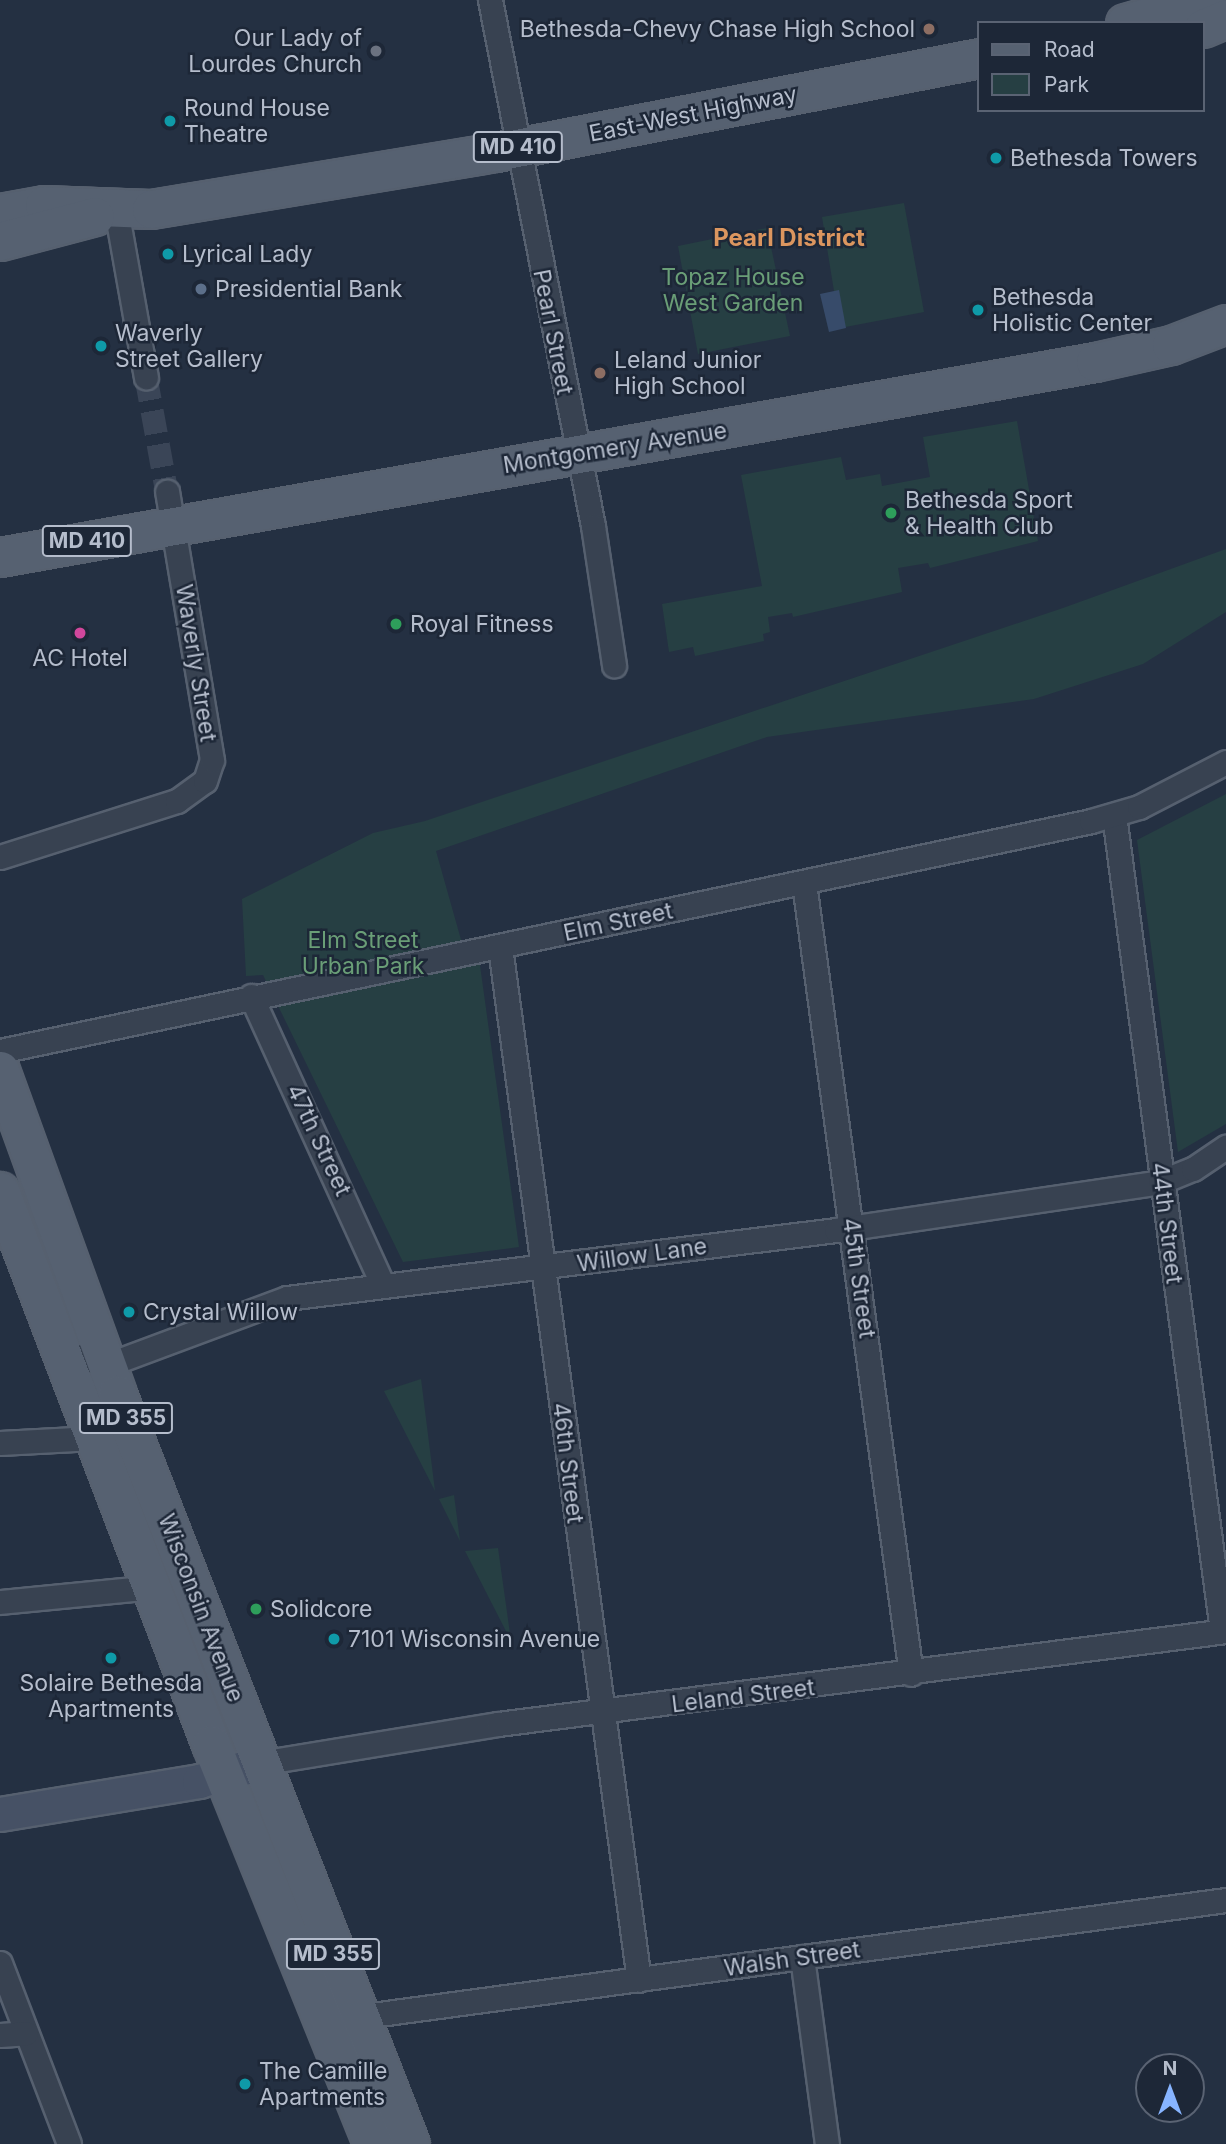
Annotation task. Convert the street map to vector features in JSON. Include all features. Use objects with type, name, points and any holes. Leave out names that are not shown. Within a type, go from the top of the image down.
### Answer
[{"type":"main road","points":[[1132,21],[1205,0]]},
{"type":"main road","points":[[1205,27],[1226,18]]},
{"type":"main road","name":"East-West Highway","points":[[0,213],[44,205],[151,209],[517,148],[970,64]]},
{"type":"main road","name":"East-West Highway","points":[[0,241],[51,230],[116,209]]},
{"type":"main road","name":"Montgomery Avenue","points":[[0,557],[170,509],[577,454],[1095,362],[1171,345],[1226,324]]},
{"type":"main road","name":"Wisconsin Avenue","points":[[0,1070],[131,1430],[357,2017],[410,2144]]},
{"type":"main road","name":"Wisconsin Avenue","points":[[0,1191],[223,1770],[373,2144]]},
{"type":"street","name":"Pearl Street","points":[[490,0],[577,454],[614,664]]},
{"type":"street","points":[[116,209],[146,377]]},
{"type":"street","name":"Waverly Street","points":[[0,857],[177,801],[205,781],[212,760],[170,509]]},
{"type":"street","name":"Elm Street","points":[[0,1051],[251,996],[804,883],[1114,815],[1226,762]]},
{"type":"street","name":"44th Street","points":[[1114,815],[1160,1181],[1224,1631]]},
{"type":"street","name":"45th Street","points":[[804,883],[911,1674]]},
{"type":"street","name":"46th Street","points":[[500,947],[601,1713],[639,1979]]},
{"type":"street","name":"47th Street","points":[[251,996],[383,1286]]},
{"type":"street","name":"Willow Lane","points":[[107,1365],[270,1302],[852,1227],[1160,1181],[1193,1169],[1226,1147]]},
{"type":"street","points":[[60,1351],[107,1365]]},
{"type":"street","points":[[0,1443],[94,1438],[131,1430]]},
{"type":"street","points":[[0,1602],[152,1587]]},
{"type":"street","name":"Leland Street","points":[[260,1763],[498,1724],[911,1674],[1224,1631]]},
{"type":"street","points":[[0,1814],[199,1781],[223,1770],[260,1763]]},
{"type":"street","points":[[0,1792],[194,1767],[223,1770]]},
{"type":"street","name":"Walsh Street","points":[[357,2017],[1226,1900]]},
{"type":"street","points":[[802,1957],[827,2144]]},
{"type":"street","points":[[0,1964],[69,2144]]},
{"type":"street","points":[[0,2035],[26,2033]]},
{"type":"green space","points":[[904,203],[924,312],[840,328],[822,217]]},
{"type":"green space","name":"Topaz House West Garden","points":[[767,228],[790,336],[698,354],[678,246]]},
{"type":"green space","name":"Bethesda Sport & Health Club","points":[[1017,421],[1038,541],[930,568],[928,563],[898,568],[902,592],[793,617],[792,613],[768,617],[770,632],[763,634],[764,641],[695,656],[693,647],[669,652],[662,604],[762,586],[741,475],[841,457],[846,480],[880,474],[882,486],[930,477],[923,437]]},
{"type":"green space","name":"Elm Street Urban Park","points":[[1226,549],[1226,612],[1143,664],[1034,699],[767,737],[436,851],[467,961],[479,958],[519,1247],[403,1262],[263,975],[246,976],[242,899],[373,833],[425,821],[1063,608]]},
{"type":"green space","points":[[1226,794],[1226,1124],[1178,1152],[1137,840]]},
{"type":"green space","points":[[421,1379],[435,1491],[384,1391]]},
{"type":"green space","points":[[454,1495],[460,1541],[439,1499]]},
{"type":"green space","points":[[498,1548],[511,1641],[465,1551]]},
{"type":"water","points":[[839,290],[846,328],[829,332],[820,294]]},
{"type":"tunnel","points":[[146,377],[167,492]]},
{"type":"place","name":"Bethesda-Chevy Chase High School","points":[[929,29]]},
{"type":"place","name":"Our Lady of Lourdes Church","points":[[376,51]]},
{"type":"place","name":"Round House Theatre","points":[[170,121]]},
{"type":"place","name":"Bethesda Towers","points":[[996,158]]},
{"type":"place","name":"Lyrical Lady","points":[[168,254]]},
{"type":"place","name":"Presidential Bank","points":[[201,289]]},
{"type":"place","name":"Bethesda Holistic Center","points":[[978,310]]},
{"type":"place","name":"Waverly Street Gallery","points":[[101,346]]},
{"type":"place","name":"Leland Junior High School","points":[[600,373]]},
{"type":"place","name":"Bethesda Sport & Health Club","points":[[891,513]]},
{"type":"place","name":"Royal Fitness","points":[[396,624]]},
{"type":"place","name":"AC Hotel","points":[[80,633]]},
{"type":"place","name":"Crystal Willow","points":[[129,1312]]},
{"type":"place","name":"Solidcore","points":[[256,1609]]},
{"type":"place","name":"7101 Wisconsin Avenue","points":[[334,1639]]},
{"type":"place","name":"Solaire Bethesda Apartments","points":[[111,1658]]},
{"type":"place","name":"The Camille Apartments","points":[[245,2084]]},
{"type":"district","name":"Pearl District","points":[[789,238]]}]
